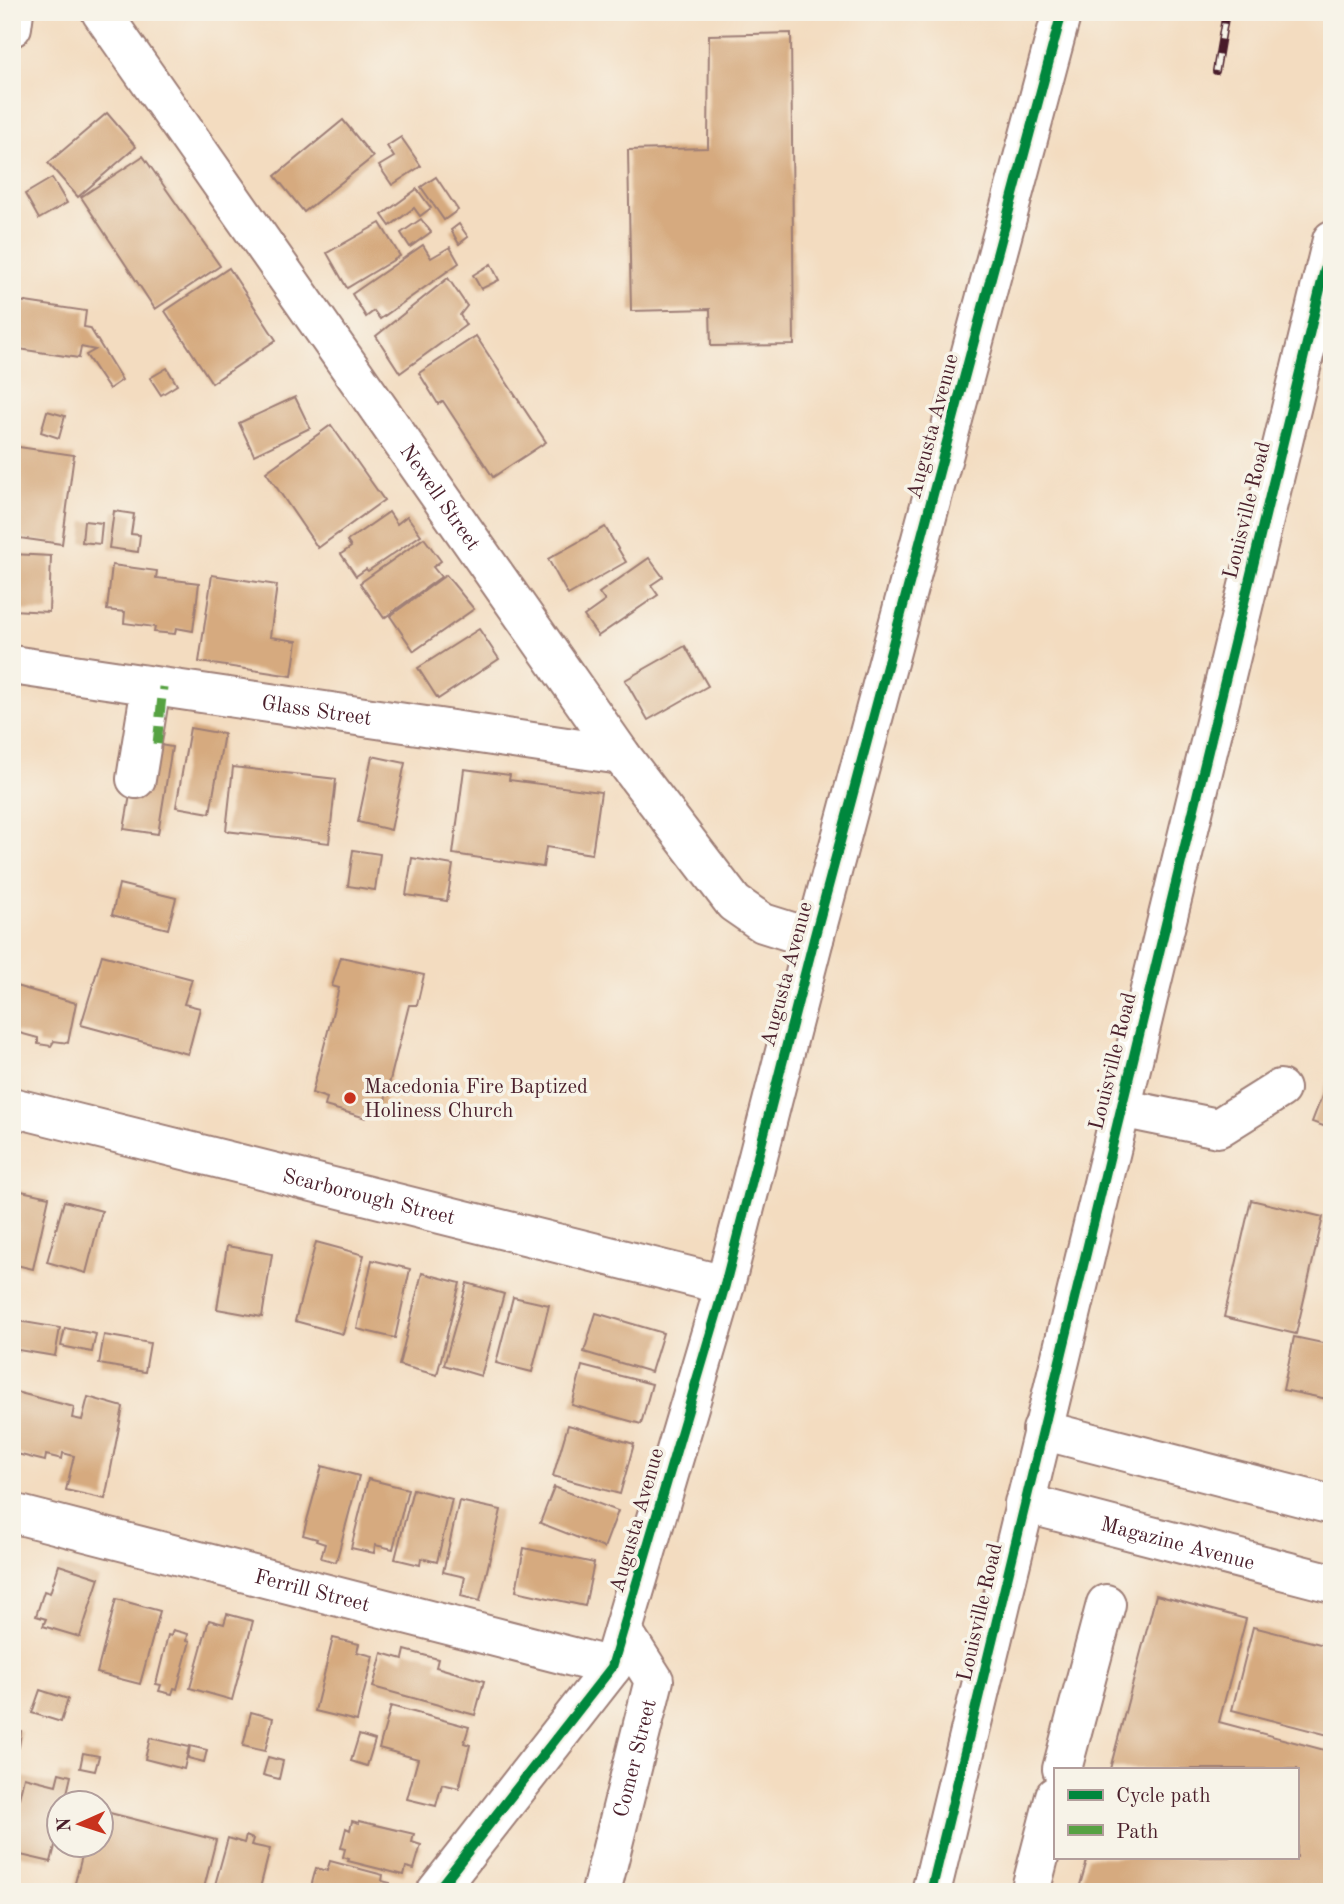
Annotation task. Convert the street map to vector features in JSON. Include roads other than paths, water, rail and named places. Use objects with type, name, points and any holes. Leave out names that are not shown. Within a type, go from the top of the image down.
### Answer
[{"type":"street","points":[[12,27],[14,12]]},
{"type":"street","name":"Newell Street","points":[[101,12],[621,755],[734,903],[763,923],[814,939]]},
{"type":"street","name":"Augusta Avenue","points":[[436,1892],[612,1667],[725,1285],[814,939],[1062,12]]},
{"type":"street","name":"Louisville Road","points":[[937,1890],[1024,1503],[1332,240]]},
{"type":"street","name":"Glass Street","points":[[12,665],[621,755]]},
{"type":"street","points":[[136,779],[151,686]]},
{"type":"street","points":[[1120,1108],[1217,1128],[1280,1089]]},
{"type":"street","name":"Scarborough Street","points":[[12,1107],[725,1285]]},
{"type":"street","points":[[1042,1430],[1332,1505]]},
{"type":"street","name":"Magazine Avenue","points":[[1024,1503],[1332,1583]]},
{"type":"street","name":"Ferrill Street","points":[[12,1513],[612,1667]]},
{"type":"street","points":[[1062,1768],[1106,1604]]},
{"type":"street","name":"Comer Street","points":[[601,1892],[654,1680],[623,1630]]},
{"type":"street","points":[[1030,1892],[1054,1800]]},
{"type":"railway","points":[[1216,71],[1226,12]]},
{"type":"place","name":"Macedonia Fire Baptized Holiness Church","points":[[350,1098]]}]
